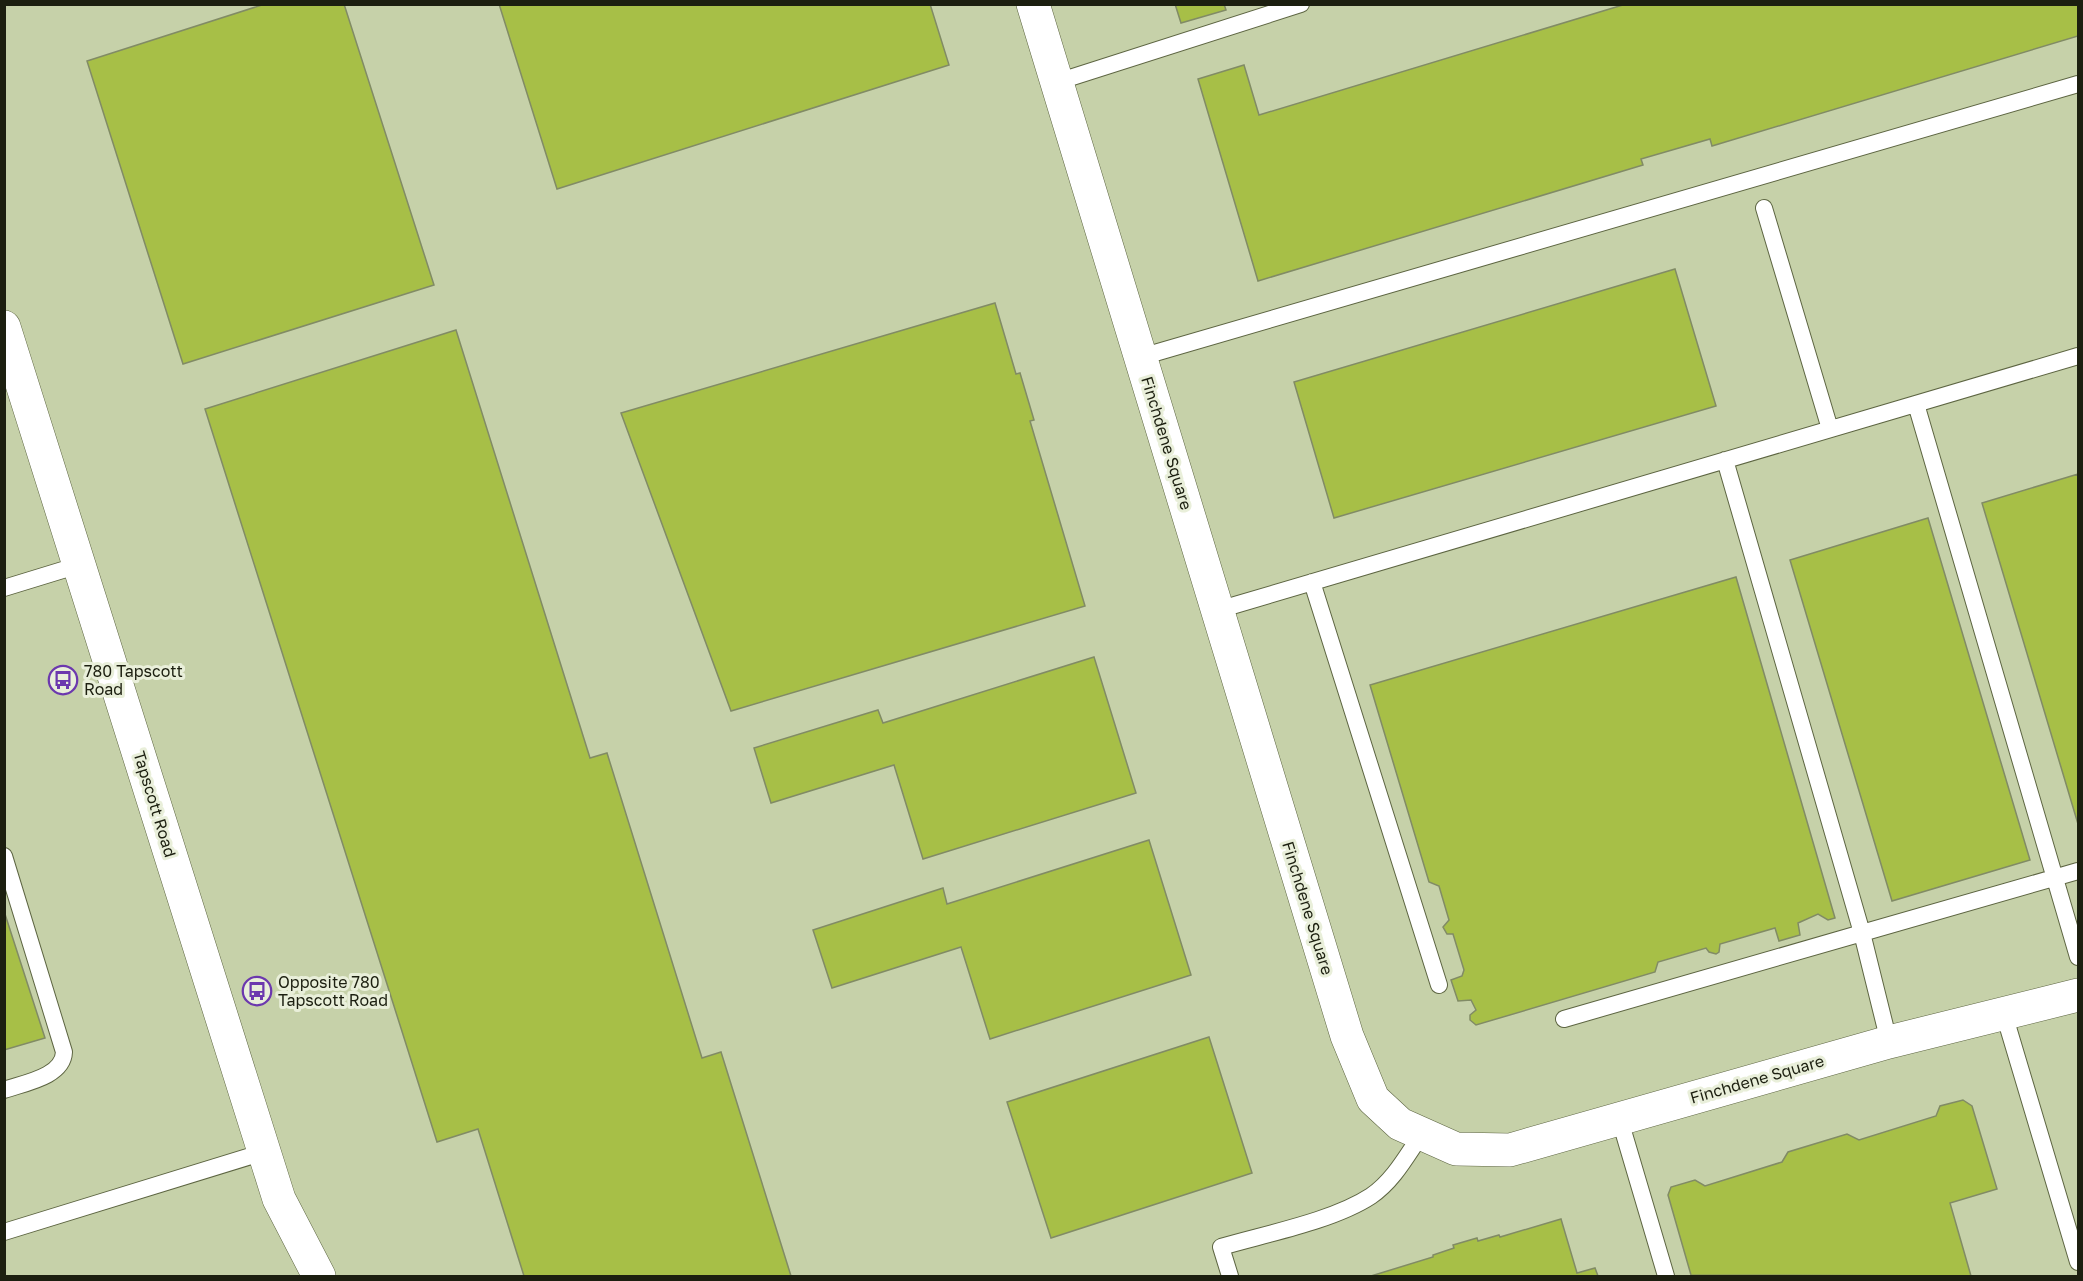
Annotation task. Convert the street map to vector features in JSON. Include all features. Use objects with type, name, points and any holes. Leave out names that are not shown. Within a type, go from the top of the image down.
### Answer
[{"type":"street","name":"Finchdene Square","points":[[1033,4],[1347,1036],[1373,1100],[1400,1124],[1421,1136],[1456,1149],[1510,1150],[1889,1042],[2079,995]]},
{"type":"street","name":"Tapscott Road","points":[[4,327],[279,1199],[319,1276]]},
{"type":"lane","points":[[1057,82],[1300,4]]},
{"type":"lane","points":[[1141,357],[2079,84]]},
{"type":"lane","points":[[1764,208],[1830,429]]},
{"type":"lane","points":[[1218,610],[2079,356]]},
{"type":"lane","points":[[1916,404],[2079,957]]},
{"type":"lane","points":[[1725,460],[1862,933],[1889,1042]]},
{"type":"lane","points":[[4,588],[80,565]]},
{"type":"lane","points":[[1312,582],[1439,986]]},
{"type":"lane","points":[[4,856],[64,1052],[60,1066],[53,1071],[4,1090]]},
{"type":"lane","points":[[1564,1019],[2079,871]]},
{"type":"lane","points":[[2004,1014],[2079,1262]]},
{"type":"lane","points":[[1619,1118],[1666,1276]]},
{"type":"lane","points":[[1230,1276],[1221,1247],[1334,1214],[1371,1197],[1394,1176],[1421,1136]]},
{"type":"lane","points":[[4,1232],[264,1152]]},
{"type":"building","points":[[265,4],[344,4],[434,285],[183,364],[87,61]]},
{"type":"building","points":[[499,4],[930,4],[949,65],[557,189]]},
{"type":"building","points":[[1175,4],[1224,4],[1226,10],[1181,23]]},
{"type":"building","points":[[1626,4],[2078,4],[2078,36],[1712,146],[1710,139],[1641,159],[1643,165],[1258,281],[1198,79],[1244,65],[1259,115]]},
{"type":"building","points":[[1675,269],[1716,406],[1334,518],[1294,382]]},
{"type":"building","points":[[995,303],[1016,374],[1020,373],[1034,420],[1030,421],[1085,606],[731,711],[621,413]]},
{"type":"building","points":[[456,330],[590,758],[607,753],[702,1058],[721,1052],[791,1276],[524,1276],[478,1129],[437,1142],[205,409]]},
{"type":"building","points":[[2078,474],[2078,824],[1982,503]]},
{"type":"building","points":[[1928,518],[2030,860],[1892,901],[1790,560]]},
{"type":"building","points":[[1736,577],[1835,918],[1828,920],[1818,914],[1798,923],[1800,935],[1779,941],[1775,928],[1720,944],[1719,952],[1716,954],[1709,952],[1706,948],[1658,962],[1655,972],[1476,1025],[1470,1020],[1470,1015],[1476,1010],[1471,1000],[1458,1001],[1451,980],[1462,976],[1464,970],[1453,934],[1447,934],[1443,927],[1449,920],[1439,886],[1429,882],[1370,685]]},
{"type":"building","points":[[1094,657],[1136,793],[923,859],[894,765],[771,803],[754,748],[878,710],[883,723]]},
{"type":"building","points":[[1149,840],[1191,975],[990,1039],[961,947],[832,988],[813,930],[943,888],[947,904]]},
{"type":"building","points":[[4,911],[45,1038],[4,1050]]},
{"type":"building","points":[[1209,1037],[1252,1173],[1051,1238],[1007,1102]]},
{"type":"building","points":[[1963,1100],[1972,1106],[1997,1189],[1950,1203],[1971,1276],[1691,1275],[1668,1195],[1671,1187],[1695,1180],[1705,1186],[1782,1162],[1788,1152],[1847,1134],[1859,1140],[1936,1116],[1940,1106]]},
{"type":"building","points":[[1561,1219],[1577,1273],[1595,1268],[1598,1276],[1371,1276],[1433,1257],[1433,1255],[1454,1248],[1453,1245],[1477,1238],[1478,1241],[1499,1235],[1500,1237]]},
{"type":"place","name":"780 Tapscott Road","points":[[63,680]]},
{"type":"place","name":"Opposite 780 Tapscott Road","points":[[257,991]]}]
